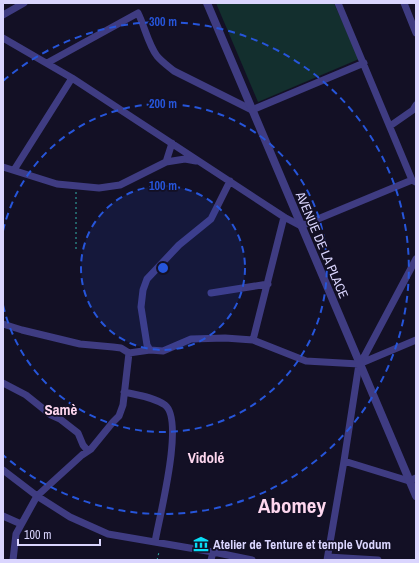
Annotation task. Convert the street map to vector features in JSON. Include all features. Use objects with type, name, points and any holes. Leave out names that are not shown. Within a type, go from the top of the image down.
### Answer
[{"type":"street","points":[[3,14],[24,3]]},
{"type":"street","name":"AVENUE DE LA PLACE","points":[[206,3],[359,364],[412,480],[416,496]]},
{"type":"street","points":[[3,38],[72,78],[284,217],[301,226],[414,181],[338,3]]},
{"type":"street","points":[[404,3],[415,29]]},
{"type":"street","points":[[47,63],[138,13],[152,47],[165,64],[174,71],[252,110],[364,63]]},
{"type":"street","points":[[14,170],[72,78]]},
{"type":"street","points":[[390,126],[413,110],[416,105]]},
{"type":"street","points":[[166,162],[172,143]]},
{"type":"street","points":[[3,167],[57,184],[99,188],[120,185],[166,162],[185,159],[198,161]]},
{"type":"street","points":[[150,350],[147,345],[141,307],[143,290],[147,279],[179,245],[211,219],[230,181]]},
{"type":"street","points":[[253,340],[284,217]]},
{"type":"street","points":[[378,560],[328,559],[359,364],[416,259]]},
{"type":"street","points":[[211,292],[268,284]]},
{"type":"street","points":[[3,324],[80,344],[113,346],[121,348],[129,353],[150,350],[163,351],[184,340],[220,337],[253,340],[306,361],[359,364],[416,340]]},
{"type":"street","points":[[12,560],[16,534],[37,496],[88,451],[119,416],[129,353]]},
{"type":"street","points":[[3,383],[26,395],[51,415],[60,419],[78,433],[83,445],[88,451]]},
{"type":"street","points":[[124,392],[159,402],[166,406],[171,414],[173,425],[172,446],[165,491],[154,542]]},
{"type":"street","points":[[344,461],[412,480]]},
{"type":"street","points":[[3,470],[37,496],[70,517],[108,534],[252,560]]},
{"type":"street","points":[[3,516],[21,524]]},
{"type":"street","points":[[211,560],[213,552]]},
{"type":"path","points":[[76,186],[76,249]]},
{"type":"path","points":[[156,560],[159,552]]},
{"type":"green space","points":[[216,3],[334,3],[359,59],[258,102]]},
{"type":"place","name":"Atelier de Tenture et temple Vodum","points":[[201,544]]},
{"type":"district","name":"Samè","points":[[61,409]]},
{"type":"district","name":"Vidolé","points":[[206,457]]},
{"type":"district","name":"Abomey","points":[[292,505]]}]
